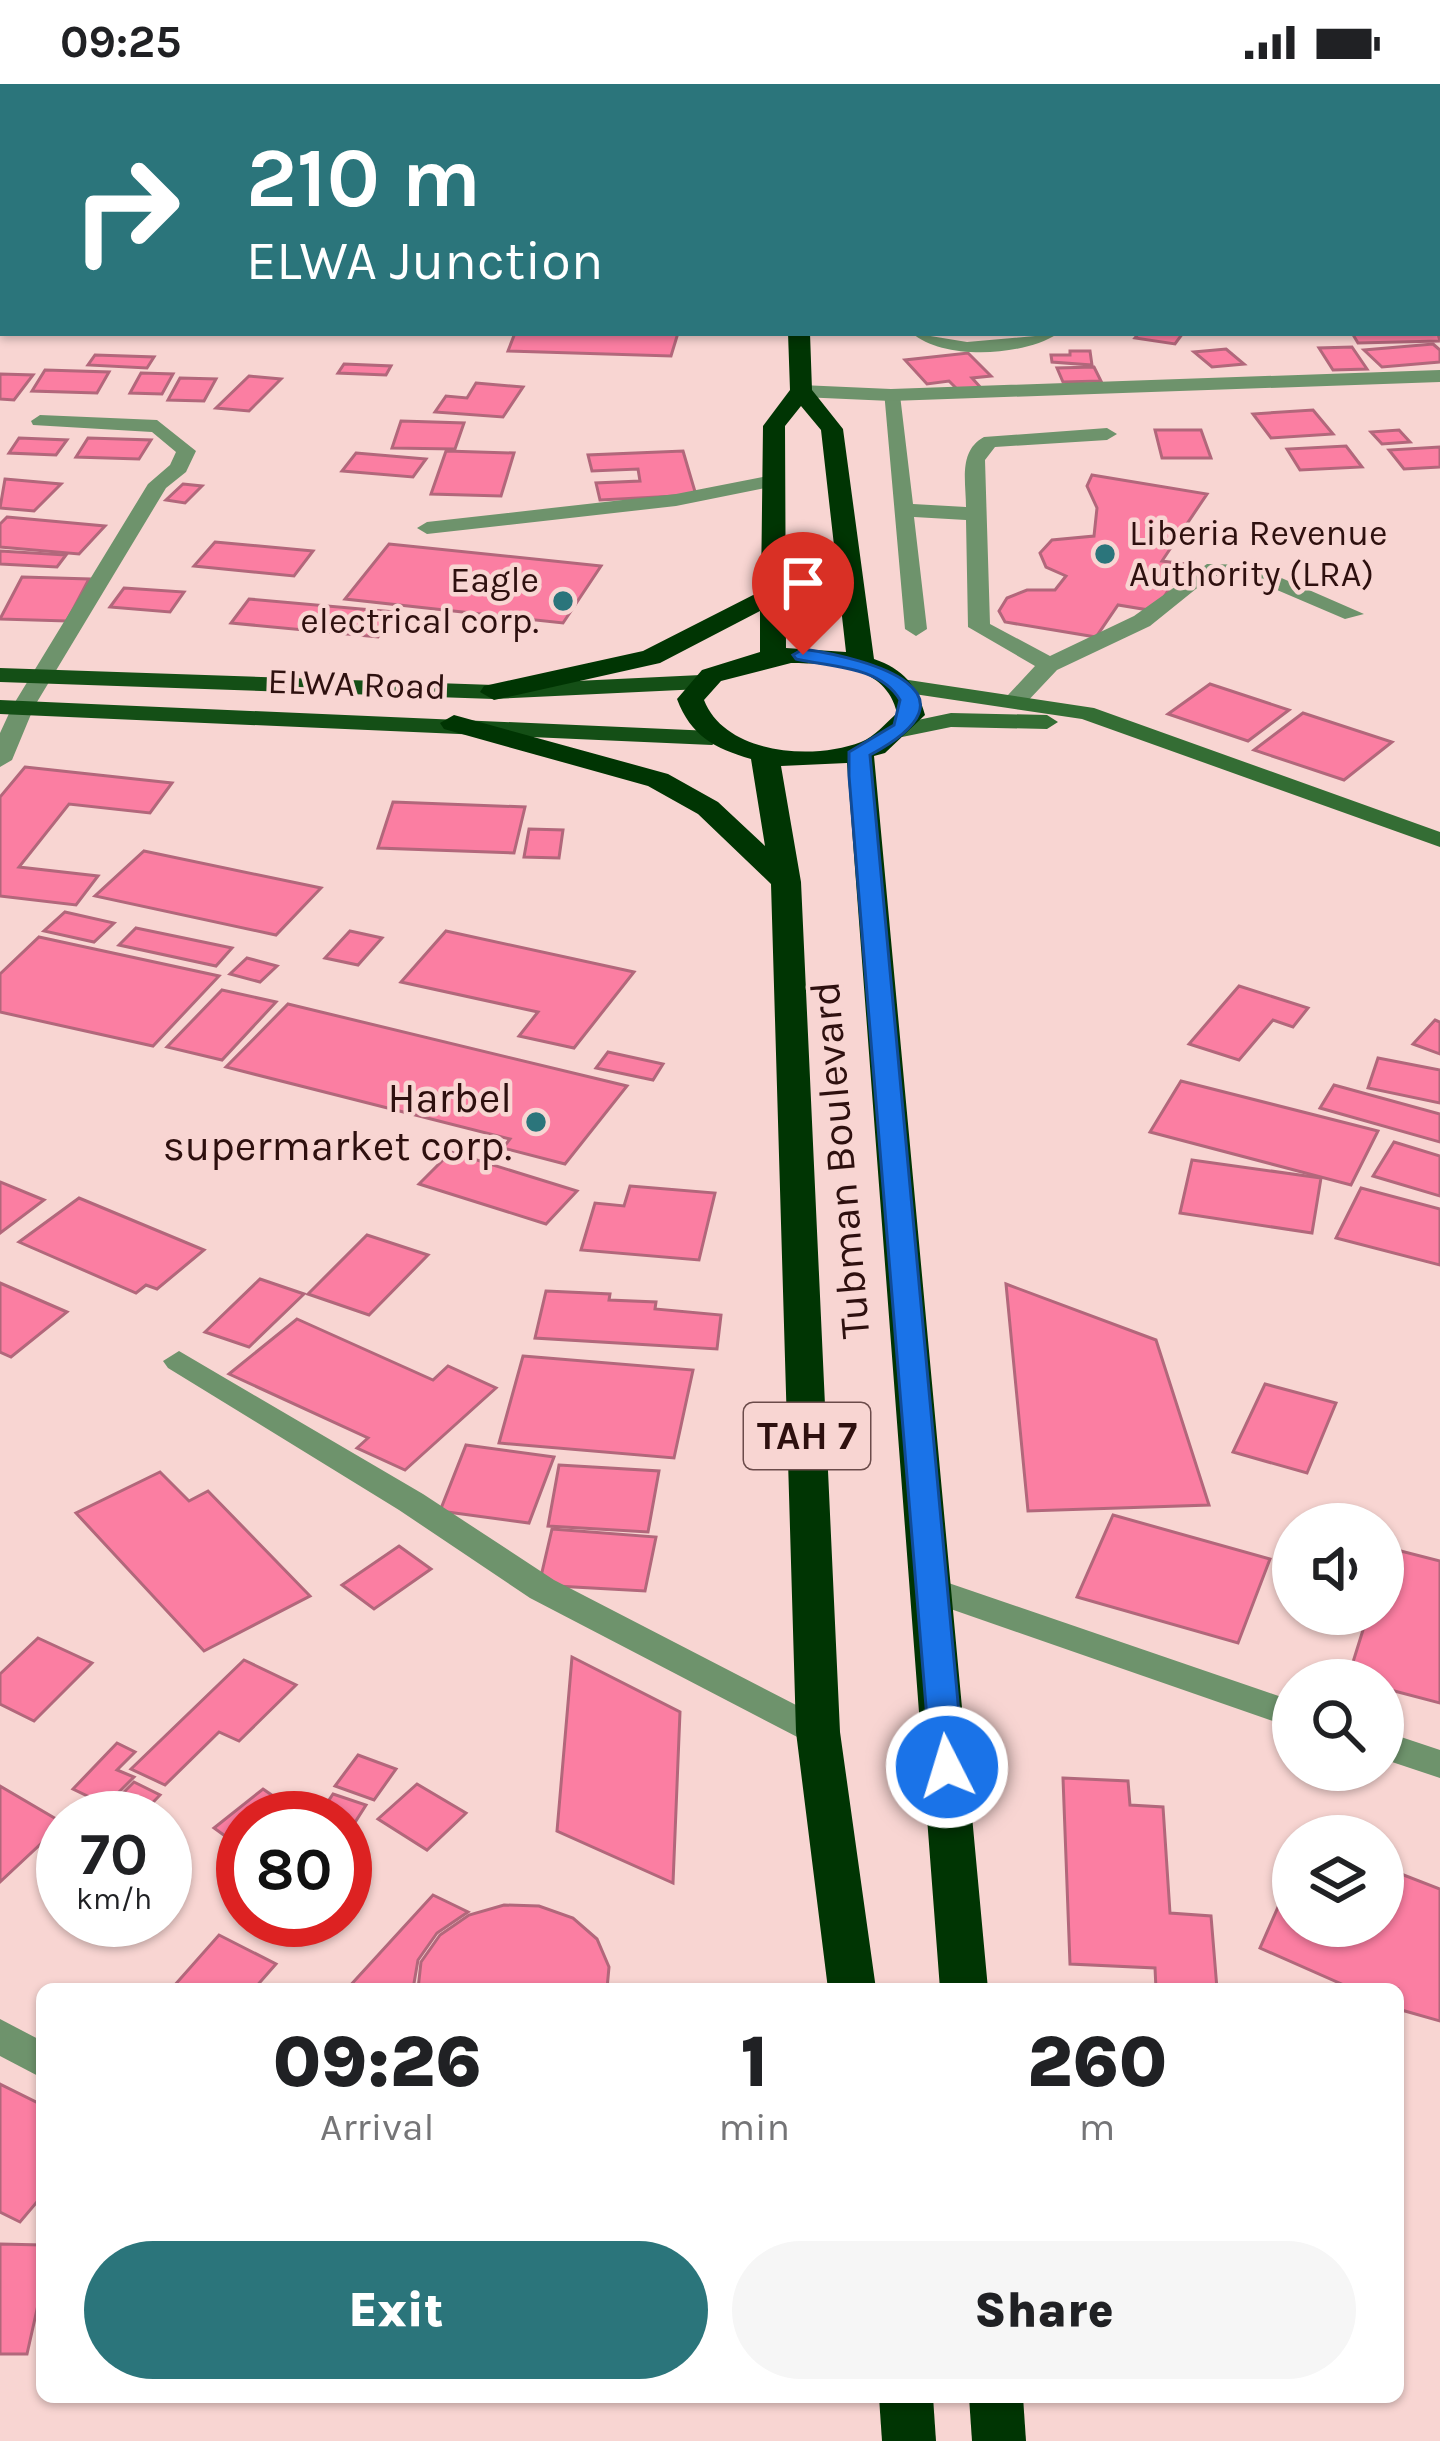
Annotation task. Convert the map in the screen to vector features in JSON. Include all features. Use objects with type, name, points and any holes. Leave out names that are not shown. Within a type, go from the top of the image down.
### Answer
[{"type":"highway","points":[[800,336],[802,392],[832,428],[861,664]]},
{"type":"highway","points":[[772,656],[774,426],[802,392]]},
{"type":"highway","points":[[494,692],[651,658],[772,595]]},
{"type":"highway","points":[[772,656],[861,664],[902,686],[911,716],[902,730],[860,752],[830,758],[765,756],[712,738],[689,710],[691,695],[701,682],[744,661],[772,656]]},
{"type":"highway","points":[[454,723],[658,780],[708,808],[785,882]]},
{"type":"highway","name":"Tubman Boulevard","points":[[860,752],[964,1983]]},
{"type":"highway","name":"Tubman Boulevard","points":[[765,756],[785,882],[818,1732],[851,1983]]},
{"type":"highway","points":[[904,2403],[909,2441]]},
{"type":"highway","points":[[996,2403],[999,2441]]},
{"type":"main road","name":"ELWA Road","points":[[0,675],[494,692],[701,682]]},
{"type":"main road","name":"ELWA Road","points":[[12,707],[712,738]]},
{"type":"street","points":[[926,336],[939,345],[961,349],[1036,336]]},
{"type":"street","points":[[802,392],[891,395],[1440,376]]},
{"type":"street","points":[[891,395],[916,628]]},
{"type":"street","points":[[0,760],[12,707],[41,676],[158,484],[179,468],[186,451],[157,426],[40,421]]},
{"type":"street","points":[[1049,665],[979,627],[975,460],[980,447],[991,441],[1107,434]]},
{"type":"street","points":[[427,528],[676,500],[773,481]]},
{"type":"street","points":[[906,510],[974,514]]},
{"type":"street","points":[[1016,700],[1049,665],[1142,621],[1207,571],[1245,569],[1353,614]]},
{"type":"street","points":[[902,686],[1087,713],[1440,840]]},
{"type":"street","points":[[902,730],[951,720],[1125,730]]},
{"type":"street","points":[[179,1361],[411,1502],[542,1589],[818,1732]]},
{"type":"street","points":[[934,1590],[1272,1708]]},
{"type":"street","points":[[1404,1752],[1440,1764]]},
{"type":"street","points":[[0,2036],[36,2057]]},
{"type":"building","points":[[514,336],[677,336],[671,356],[508,351]]},
{"type":"building","points":[[1137,336],[1181,336],[1175,344]]},
{"type":"building","points":[[1354,336],[1439,336],[1440,341],[1358,343]]},
{"type":"building","points":[[1433,344],[1440,350],[1440,362],[1382,367],[1364,350]]},
{"type":"building","points":[[1352,347],[1367,369],[1333,370],[1319,348]]},
{"type":"building","points":[[1226,349],[1244,364],[1212,367],[1194,352]]},
{"type":"building","points":[[1070,351],[1090,351],[1092,365],[1052,362],[1051,355],[1070,355]]},
{"type":"building","points":[[968,353],[991,376],[972,378],[982,389],[959,391],[949,381],[927,384],[905,360]]},
{"type":"building","points":[[95,355],[154,357],[147,368],[88,365]]},
{"type":"building","points":[[344,364],[391,366],[386,375],[338,373]]},
{"type":"building","points":[[1094,367],[1101,381],[1063,382],[1057,368]]},
{"type":"building","points":[[45,370],[109,372],[97,393],[32,391]]},
{"type":"building","points":[[141,373],[173,374],[162,394],[130,393]]},
{"type":"building","points":[[0,374],[33,375],[14,400],[0,399]]},
{"type":"building","points":[[249,376],[281,379],[249,411],[216,408]]},
{"type":"building","points":[[180,378],[216,379],[204,401],[168,400]]},
{"type":"building","points":[[476,383],[523,387],[503,417],[435,412],[446,396],[467,398]]},
{"type":"building","points":[[1313,410],[1333,434],[1271,438],[1253,414]]},
{"type":"building","points":[[401,421],[464,423],[455,449],[392,448]]},
{"type":"building","points":[[1155,430],[1201,430],[1211,458],[1162,458]]},
{"type":"building","points":[[1399,430],[1410,442],[1382,444],[1371,432]]},
{"type":"building","points":[[19,438],[67,440],[56,455],[9,453]]},
{"type":"building","points":[[88,438],[151,440],[139,459],[76,457]]},
{"type":"building","points":[[1346,446],[1362,467],[1300,470],[1287,449]]},
{"type":"building","points":[[1440,447],[1440,467],[1404,469],[1389,450]]},
{"type":"building","points":[[446,451],[514,453],[501,496],[431,494]]},
{"type":"building","points":[[683,451],[696,495],[600,500],[596,483],[640,481],[638,469],[592,471],[588,455]]},
{"type":"building","points":[[356,453],[426,459],[413,477],[342,471]]},
{"type":"building","points":[[1092,475],[1207,494],[1162,561],[1185,564],[1155,611],[1118,605],[1096,637],[1005,622],[999,611],[1007,598],[1027,590],[1055,590],[1066,576],[1046,567],[1040,553],[1052,540],[1094,536],[1097,508],[1087,486]]},
{"type":"building","points":[[5,479],[61,484],[34,511],[0,508]]},
{"type":"building","points":[[183,484],[202,486],[185,503],[166,500]]},
{"type":"building","points":[[7,517],[105,526],[79,554],[0,547],[0,524]]},
{"type":"building","points":[[215,542],[313,551],[294,576],[194,566]]},
{"type":"building","points":[[389,544],[601,566],[563,623],[345,599]]},
{"type":"building","points":[[0,551],[66,555],[57,567],[0,564]]},
{"type":"building","points":[[22,577],[89,579],[67,621],[0,619]]},
{"type":"building","points":[[124,588],[184,592],[170,612],[110,607]]},
{"type":"building","points":[[249,599],[395,612],[378,637],[231,623]]},
{"type":"building","points":[[1210,684],[1289,710],[1248,741],[1168,714]]},
{"type":"building","points":[[1303,713],[1392,742],[1344,780],[1254,750]]},
{"type":"building","points":[[25,767],[172,783],[150,813],[69,804],[19,867],[98,876],[76,905],[0,896],[0,797]]},
{"type":"building","points":[[393,802],[525,807],[514,853],[378,848]]},
{"type":"building","points":[[529,829],[563,830],[559,858],[524,857]]},
{"type":"building","points":[[144,851],[321,888],[276,935],[95,896]]},
{"type":"building","points":[[65,912],[114,923],[94,942],[44,931]]},
{"type":"building","points":[[136,928],[232,948],[216,966],[119,945]]},
{"type":"building","points":[[350,931],[382,938],[358,965],[325,958]]},
{"type":"building","points":[[446,931],[634,972],[574,1048],[519,1036],[538,1012],[401,982]]},
{"type":"building","points":[[39,937],[219,976],[153,1046],[0,1012],[0,974]]},
{"type":"building","points":[[247,958],[277,966],[260,982],[230,974]]},
{"type":"building","points":[[1239,986],[1308,1008],[1293,1027],[1273,1020],[1239,1060],[1189,1044]]},
{"type":"building","points":[[222,990],[276,1002],[222,1060],[167,1047]]},
{"type":"building","points":[[288,1004],[627,1086],[565,1164],[503,1148],[510,1139],[226,1067]]},
{"type":"building","points":[[1435,1020],[1440,1022],[1440,1054],[1413,1044]]},
{"type":"building","points":[[608,1052],[663,1064],[653,1080],[596,1068]]},
{"type":"building","points":[[1378,1058],[1440,1070],[1440,1103],[1368,1088]]},
{"type":"building","points":[[1181,1081],[1378,1131],[1351,1185],[1150,1132]]},
{"type":"building","points":[[1334,1085],[1440,1114],[1440,1142],[1320,1108]]},
{"type":"building","points":[[1394,1142],[1440,1156],[1440,1196],[1373,1176]]},
{"type":"building","points":[[451,1152],[577,1191],[546,1224],[419,1184]]},
{"type":"building","points":[[1192,1160],[1321,1178],[1312,1233],[1180,1213]]},
{"type":"building","points":[[0,1182],[44,1200],[0,1233]]},
{"type":"building","points":[[630,1186],[715,1193],[699,1260],[581,1250],[595,1203],[624,1206]]},
{"type":"building","points":[[1361,1188],[1440,1209],[1440,1265],[1336,1238]]},
{"type":"building","points":[[79,1198],[204,1250],[157,1289],[146,1285],[136,1293],[19,1242]]},
{"type":"building","points":[[367,1235],[428,1255],[369,1315],[308,1294]]},
{"type":"building","points":[[260,1279],[304,1294],[249,1347],[205,1332]]},
{"type":"building","points":[[0,1283],[67,1312],[11,1357],[0,1352]]},
{"type":"building","points":[[1006,1284],[1156,1340],[1209,1505],[1028,1511]]},
{"type":"building","points":[[546,1291],[610,1294],[609,1300],[656,1302],[655,1309],[721,1315],[717,1349],[535,1338]]},
{"type":"building","points":[[297,1319],[433,1380],[448,1366],[496,1388],[405,1470],[357,1448],[368,1438],[229,1374]]},
{"type":"building","points":[[523,1356],[693,1370],[674,1458],[499,1443]]},
{"type":"building","points":[[1265,1384],[1336,1403],[1307,1473],[1233,1452]]},
{"type":"building","points":[[466,1445],[554,1457],[529,1523],[440,1511]]},
{"type":"building","points":[[559,1465],[659,1471],[648,1532],[548,1526]]},
{"type":"building","points":[[160,1472],[189,1501],[208,1491],[310,1596],[204,1651],[76,1513]]},
{"type":"building","points":[[1113,1515],[1270,1559],[1238,1643],[1077,1597]]},
{"type":"building","points":[[552,1529],[656,1537],[645,1591],[539,1585]]},
{"type":"building","points":[[399,1546],[431,1569],[374,1609],[342,1585]]},
{"type":"building","points":[[1404,1552],[1440,1561],[1440,1703],[1404,1694],[1404,1659],[1354,1659],[1361,1635],[1404,1635]]},
{"type":"building","points":[[38,1638],[92,1663],[34,1721],[0,1704],[0,1674]]},
{"type":"building","points":[[572,1657],[680,1712],[673,1883],[557,1831]]},
{"type":"building","points":[[244,1660],[296,1685],[239,1741],[219,1732],[165,1785],[131,1769]]},
{"type":"building","points":[[117,1743],[135,1752],[117,1770],[134,1777],[120,1791],[73,1789]]},
{"type":"building","points":[[358,1755],[396,1769],[374,1800],[372,1791],[335,1786]]},
{"type":"building","points":[[1063,1778],[1128,1781],[1130,1805],[1163,1807],[1170,1913],[1211,1916],[1217,1983],[1156,1983],[1155,1968],[1070,1964]]},
{"type":"building","points":[[134,1782],[152,1791],[125,1791]]},
{"type":"building","points":[[417,1784],[466,1813],[427,1850],[378,1819]]},
{"type":"building","points":[[0,1786],[36,1807],[36,1848],[0,1882]]},
{"type":"building","points":[[1404,1875],[1440,1889],[1440,2021],[1404,2011],[1404,1983],[1339,1983],[1260,1948],[1272,1921],[1272,1947],[1404,1947]]},
{"type":"building","points":[[433,1895],[468,1912],[437,1933],[418,1960],[414,1983],[352,1983]]},
{"type":"building","points":[[504,1905],[539,1906],[573,1918],[597,1939],[609,1967],[608,1983],[419,1983],[421,1962],[440,1935],[469,1915]]},
{"type":"building","points":[[216,1938],[216,1947],[243,1947],[276,1964],[259,1983],[177,1983]]},
{"type":"building","points":[[0,2084],[36,2102],[36,2203],[20,2222],[0,2212]]},
{"type":"building","points":[[0,2244],[36,2245],[36,2314],[27,2354],[0,2354]]},
{"type":"place","name":"Liberia Revenue Authority (LRA)","points":[[1105,554]]},
{"type":"place","name":"Eagle electrical corp.","points":[[563,601]]},
{"type":"place","name":"Harbel supermarket corp.","points":[[536,1122]]},
{"type":"route","points":[[803,655],[861,664],[902,686],[910,700],[911,716],[902,730],[860,752],[860,776],[947,1767]]}]
